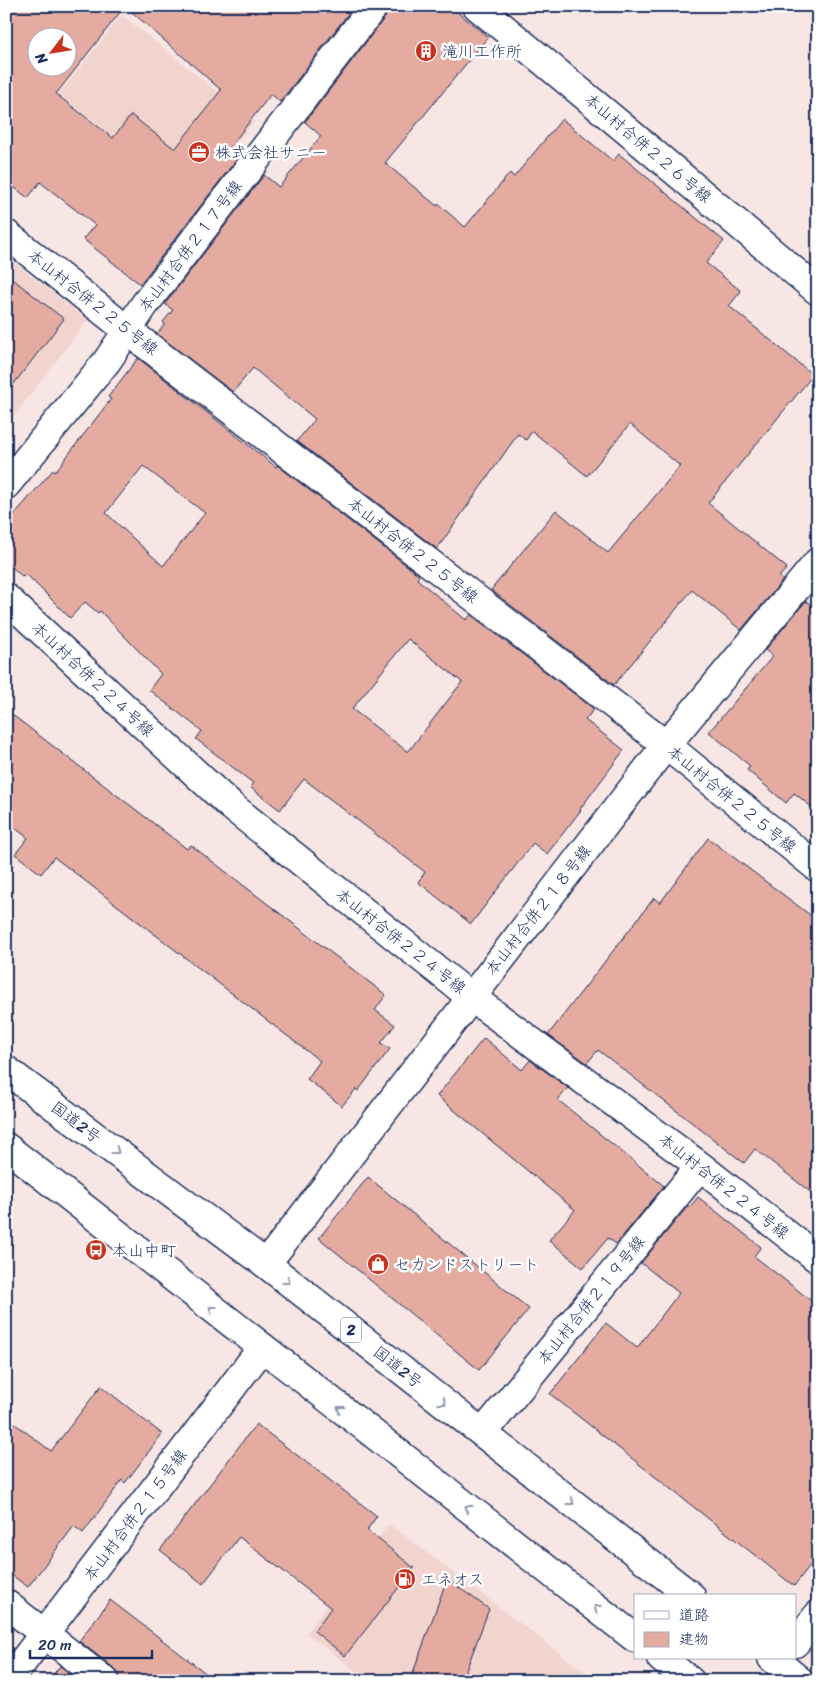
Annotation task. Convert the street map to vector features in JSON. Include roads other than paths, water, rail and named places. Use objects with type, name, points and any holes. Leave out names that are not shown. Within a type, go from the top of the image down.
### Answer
[{"type":"main road","name":"本山村合併２１７号線","points":[[6,485],[107,361],[145,304],[374,6]]},
{"type":"main road","name":"本山村合併２２６号線","points":[[477,6],[625,128],[818,292]]},
{"type":"main road","name":"本山村合併２２５号線","points":[[6,234],[666,745],[818,868]]},
{"type":"main road","name":"本山村合併２１８号線","points":[[266,1264],[666,745],[818,562]]},
{"type":"main road","name":"本山村合併２２４号線","points":[[6,598],[230,805],[471,997],[700,1166],[818,1259]]},
{"type":"main road","name":"国道2号","points":[[6,1070],[266,1264],[688,1594]]},
{"type":"main road","points":[[6,1147],[634,1637]]},
{"type":"main road","name":"本山村合併２１９号線","points":[[483,1433],[700,1166]]},
{"type":"main road","name":"本山村合併２１５号線","points":[[8,1681],[262,1348]]},
{"type":"main road","points":[[6,1604],[105,1681]]},
{"type":"main road","points":[[796,1640],[818,1615]]},
{"type":"main road","points":[[664,1660],[690,1681]]},
{"type":"main road","points":[[785,1660],[800,1681]]},
{"type":"place","name":"滝川工作所","points":[[426,51]]},
{"type":"place","name":"株式会社サニー","points":[[199,152]]},
{"type":"place","name":"本山中町","points":[[96,1250]]},
{"type":"place","name":"セカンドストリート","points":[[378,1264]]},
{"type":"place","name":"エネオス","points":[[405,1579]]}]
